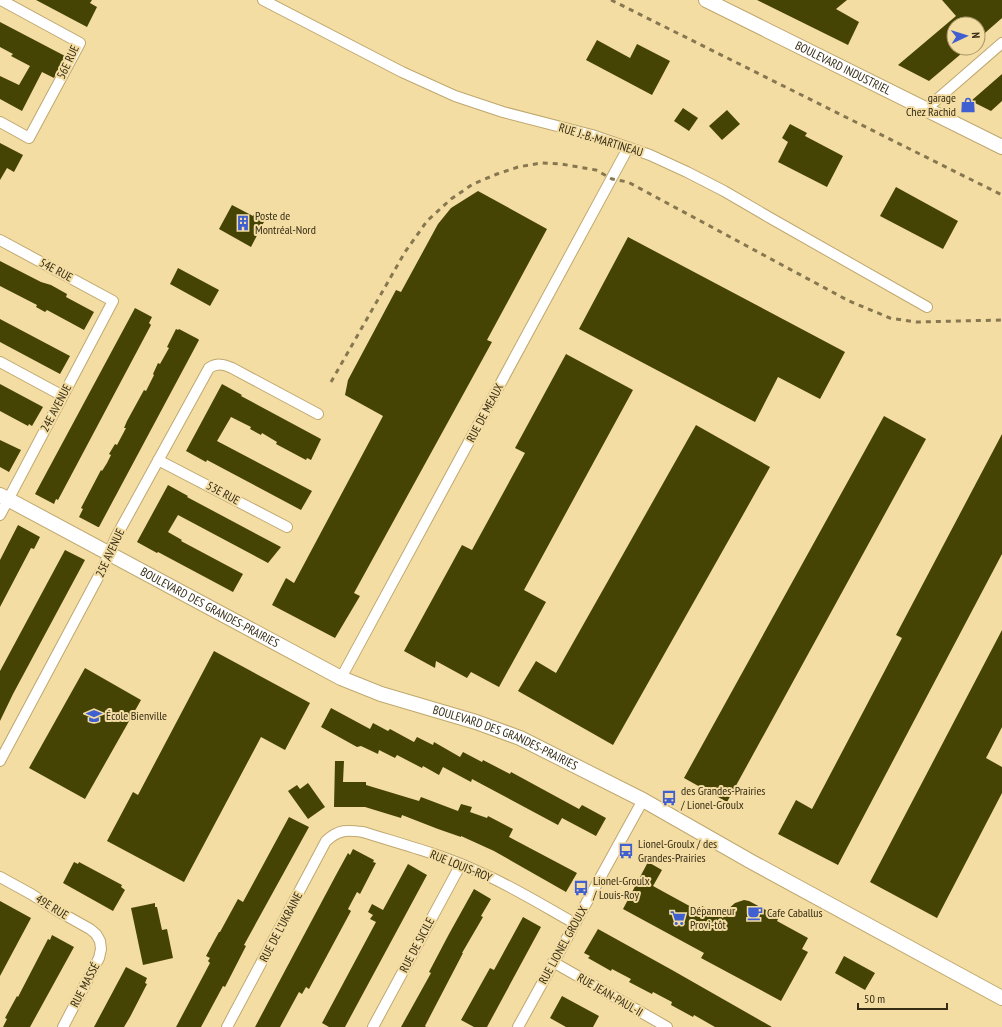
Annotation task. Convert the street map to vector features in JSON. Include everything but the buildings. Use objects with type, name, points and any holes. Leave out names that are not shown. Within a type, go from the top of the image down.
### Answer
[{"type":"main road","name":"BOULEVARD INDUSTRIEL","points":[[708,0],[1002,146]]},
{"type":"main road","name":"BOULEVARD DES GRANDES-PRAIRIES","points":[[4,498],[341,678],[381,694],[476,722],[520,738],[642,800],[750,861],[1002,998]]},
{"type":"street","name":"56E RUE","points":[[0,122],[29,138],[80,42],[1,0]]},
{"type":"street","name":"RUE J.-B.-MARTINEAU","points":[[263,0],[395,68],[455,96],[503,112],[592,135],[656,157],[718,188],[927,307]]},
{"type":"street","points":[[926,109],[1002,43]]},
{"type":"street","name":"RUE DE MEAUX","points":[[341,678],[628,148]]},
{"type":"street","name":"54E RUE","points":[[0,240],[113,300]]},
{"type":"street","name":"24E AVENUE","points":[[0,515],[4,498],[62,396],[113,300]]},
{"type":"street","points":[[0,362],[62,396]]},
{"type":"street","name":"25E AVENUE","points":[[0,762],[102,570],[116,537],[209,368],[216,364],[232,368],[318,414]]},
{"type":"street","name":"53E RUE","points":[[158,460],[287,527]]},
{"type":"street","name":"RUE LIONEL GROULX","points":[[518,1027],[642,800]]},
{"type":"street","name":"RUE LOUIS-ROY","points":[[340,831],[352,830],[363,832],[461,864],[497,880],[574,923]]},
{"type":"street","name":"RUE DE L'UKRAINE","points":[[227,1027],[326,841],[340,831]]},
{"type":"street","name":"RUE DE SICILE","points":[[373,1027],[461,864]]},
{"type":"street","name":"49E RUE","points":[[0,877],[32,894],[56,910],[90,929],[96,934],[100,941]]},
{"type":"street","name":"RUE MASSÉ","points":[[63,1027],[99,958],[101,950],[100,941]]},
{"type":"street","name":"RUE JEAN-PAUL-II","points":[[553,962],[667,1027]]},
{"type":"railway","points":[[611,0],[1002,195]]},
{"type":"railway","points":[[331,382],[405,252],[427,221],[451,199],[473,184],[518,167],[541,163],[561,164],[596,170],[612,179],[628,182],[849,301],[890,318],[916,322],[1002,320]]},
{"type":"place","name":"garage Chez Rachid","points":[[968,105]]},
{"type":"place","name":"Poste de Montréal-Nord","points":[[243,223]]},
{"type":"place","name":"École Bienville","points":[[94,716]]},
{"type":"place","name":"des Grandes-Prairies / Lionel-Groulx","points":[[669,798]]},
{"type":"place","name":"Lionel-Groulx / des Grandes-Prairies","points":[[626,851]]},
{"type":"place","name":"Lionel-Groulx / Louis-Roy","points":[[581,888]]},
{"type":"place","name":"Cafe Caballus","points":[[755,913]]},
{"type":"place","name":"Dépanneur Provi-tôt","points":[[678,918]]}]
